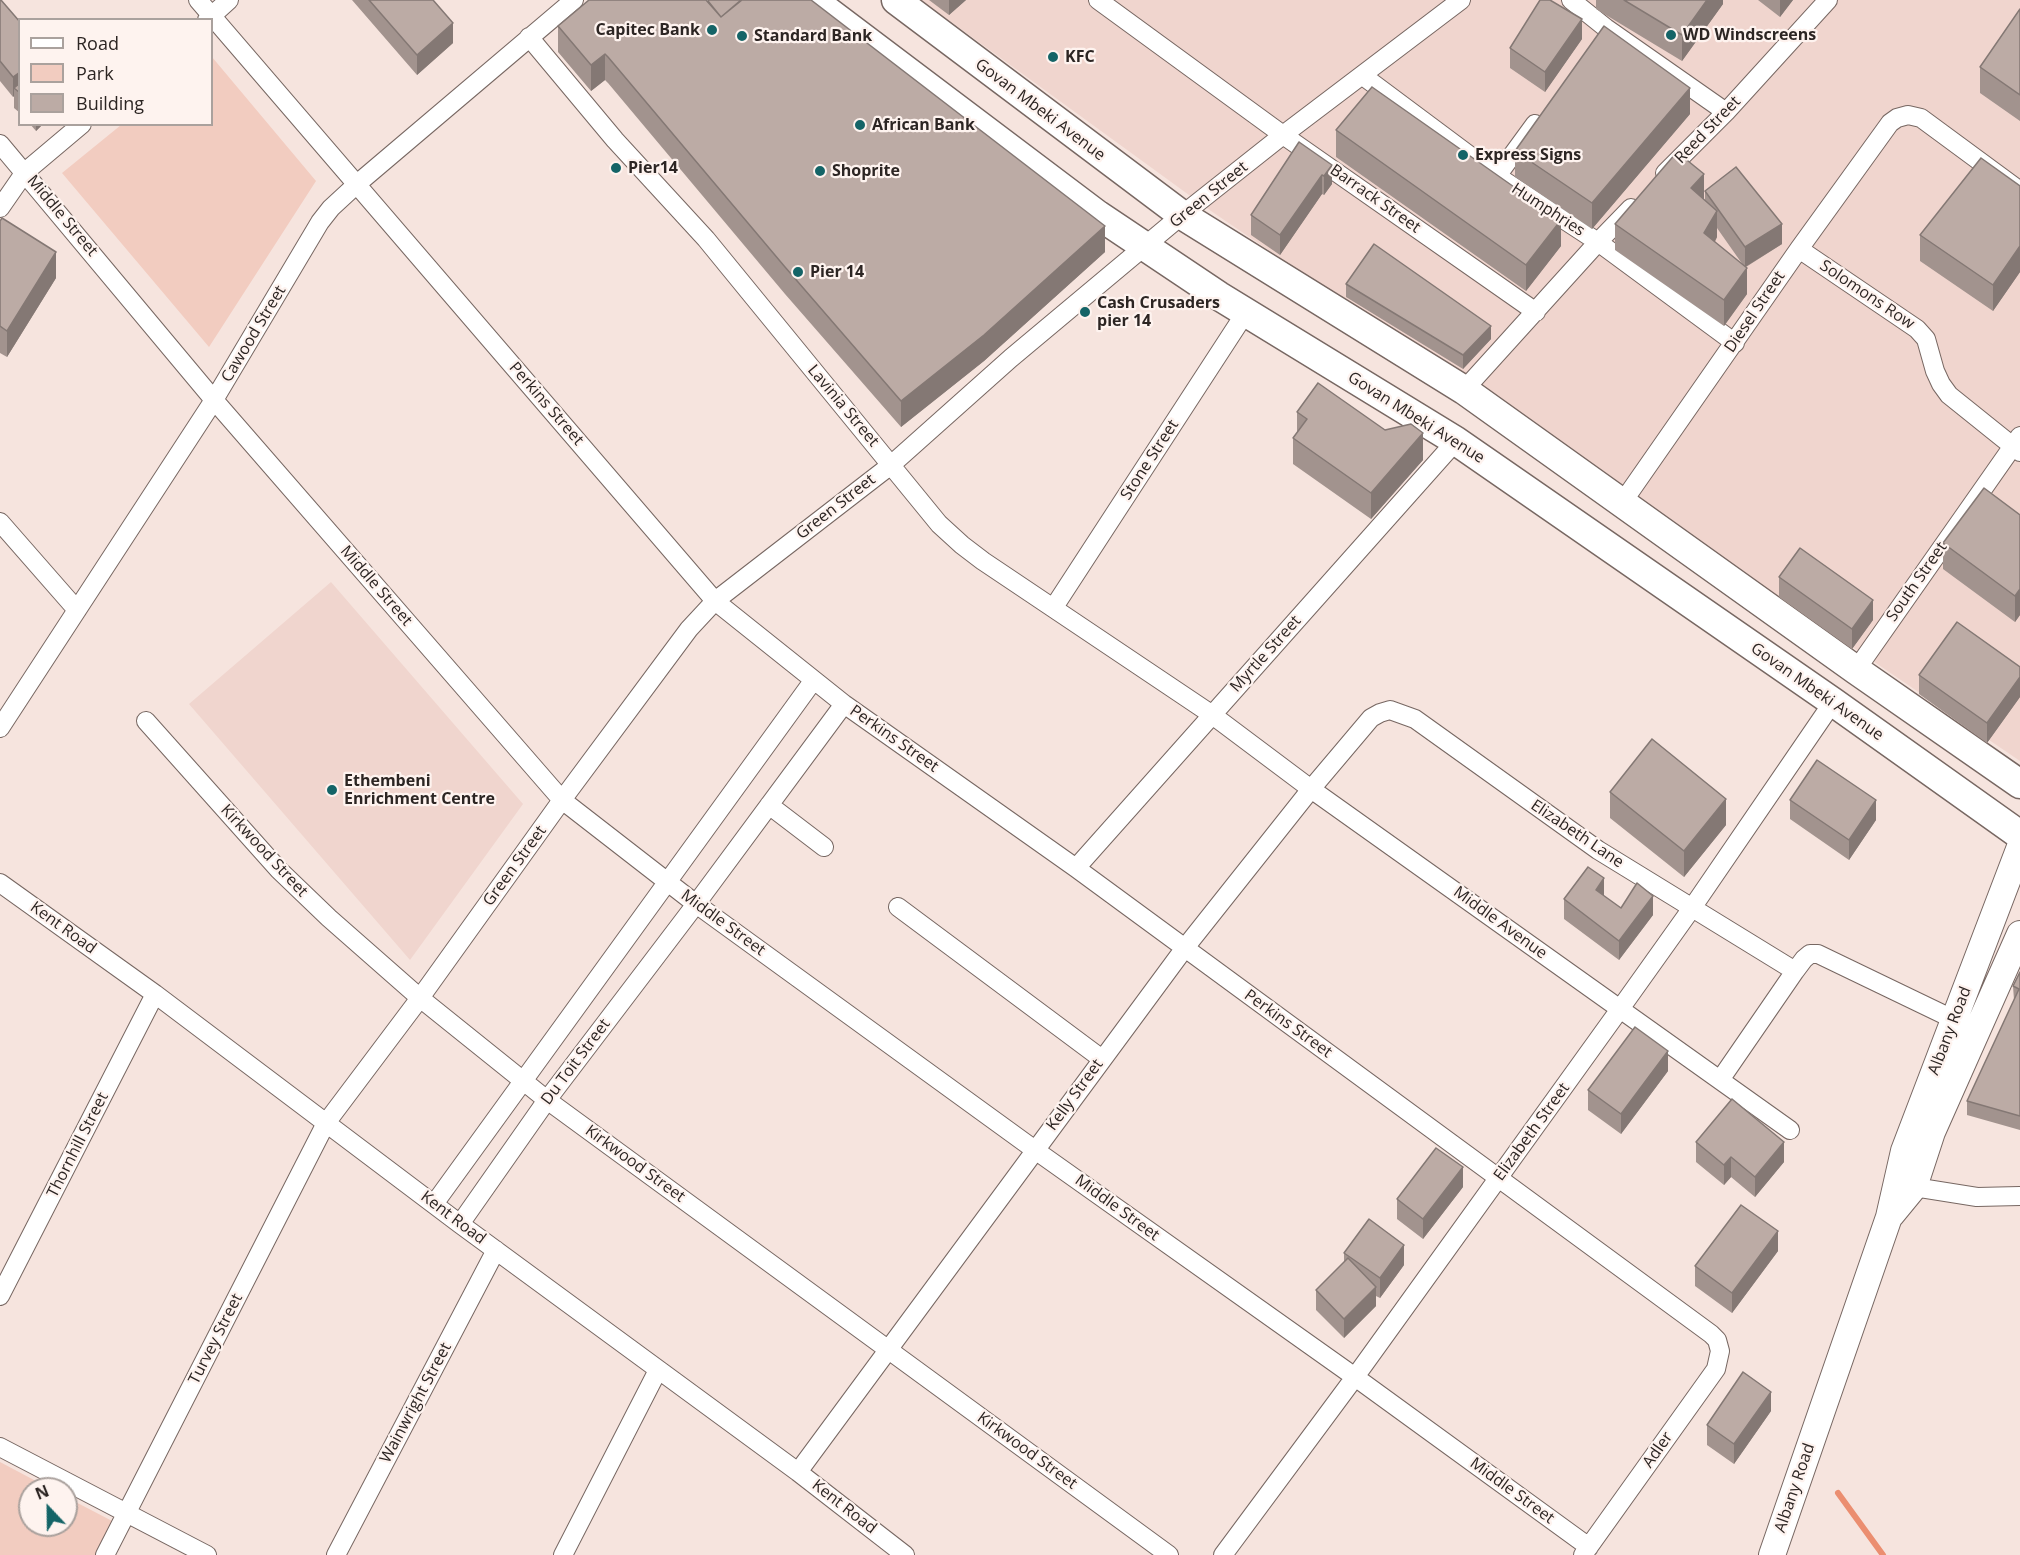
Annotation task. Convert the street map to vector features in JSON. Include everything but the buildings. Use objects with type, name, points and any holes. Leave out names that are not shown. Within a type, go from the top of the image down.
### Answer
[{"type":"main road","name":"Govan Mbeki Avenue","points":[[813,0],[1061,189],[1246,312],[1456,441],[1833,702],[2020,835]]},
{"type":"main road","name":"Govan Mbeki Avenue","points":[[896,0],[1182,215],[1464,390],[1856,670],[2020,784]]},
{"type":"main road","name":"Albany Road","points":[[1905,1184],[1904,1151],[2020,847]]},
{"type":"main road","name":"Albany Road","points":[[1772,1555],[1889,1217],[1932,1132],[2020,934]]},
{"type":"street","name":"Perkins Street","points":[[198,0],[209,18]]},
{"type":"street","points":[[209,18],[230,0]]},
{"type":"street","name":"Cawood Street","points":[[0,728],[6,702],[76,610],[214,400],[320,222],[331,208],[574,0]]},
{"type":"street","name":"Green Street","points":[[326,1123],[689,629],[715,601],[891,465],[1011,358],[1182,215],[1461,0]]},
{"type":"street","points":[[1570,0],[1603,33],[1726,112]]},
{"type":"street","name":"Reed Street","points":[[1464,390],[1598,242],[1726,112],[1828,0]]},
{"type":"street","name":"Barrack Street","points":[[1110,3],[1283,135],[1536,312]]},
{"type":"street","name":"Perkins Street","points":[[213,22],[357,184],[715,601],[844,704],[1076,868],[1702,1326],[1717,1340]]},
{"type":"street","name":"Lavinia Street","points":[[530,37],[615,140],[706,239],[939,524],[983,561],[1211,714]]},
{"type":"street","name":"Humphries","points":[[1363,76],[1497,176],[1598,242],[1735,343]]},
{"type":"street","points":[[1497,176],[1545,111]]},
{"type":"street","name":"Diesel Street","points":[[1622,502],[1890,123],[1908,114],[1921,118],[2020,191]]},
{"type":"street","points":[[0,208],[25,172],[80,126]]},
{"type":"street","name":"Middle Street","points":[[0,144],[214,400],[562,800],[696,904],[1035,1150],[1355,1377],[1586,1551]]},
{"type":"street","name":"Solomons Row","points":[[1799,249],[1917,329],[1926,339],[1935,371],[1949,395],[2017,445]]},
{"type":"street","name":"Stone Street","points":[[1054,607],[1246,312]]},
{"type":"street","name":"Myrtle Street","points":[[1076,868],[1456,441]]},
{"type":"street","name":"South Street","points":[[1856,670],[2017,445]]},
{"type":"street","points":[[0,522],[76,610]]},
{"type":"street","points":[[434,1204],[813,681]]},
{"type":"street","name":"Elizabeth Street","points":[[1223,1555],[1355,1377],[1620,1010],[1833,702]]},
{"type":"street","name":"Du Toit Street","points":[[460,1224],[547,1100],[844,704]]},
{"type":"street","name":"Elizabeth Lane","points":[[1364,726],[1371,718],[1390,710],[1415,719],[1598,850],[1795,971]]},
{"type":"street","name":"Middle Avenue","points":[[1211,714],[1311,789],[1790,1130]]},
{"type":"street","name":"Kirkwood Street","points":[[146,721],[279,870],[329,918],[420,998],[523,1082],[1169,1555]]},
{"type":"street","name":"Kelly Street","points":[[798,1472],[1184,949],[1364,726]]},
{"type":"street","points":[[769,805],[824,847]]},
{"type":"street","name":"Kent Road","points":[[0,883],[155,994],[460,1224],[798,1472],[905,1555]]},
{"type":"street","points":[[898,907],[1102,1059]]},
{"type":"street","points":[[1720,1080],[1795,971],[1810,954],[1818,954],[1955,1020]]},
{"type":"street","name":"Thornhill Street","points":[[0,1296],[155,994]]},
{"type":"street","name":"Turvey Street","points":[[105,1555],[326,1123]]},
{"type":"street","points":[[1905,1184],[1977,1197],[2020,1196]]},
{"type":"street","name":"Wainwright Street","points":[[336,1555],[496,1250]]},
{"type":"street","name":"Adler","points":[[1586,1551],[1716,1369],[1720,1351],[1717,1340]]},
{"type":"street","points":[[563,1555],[658,1370]]},
{"type":"street","points":[[0,1447],[207,1555]]},
{"type":"shaded area","points":[[921,0],[2020,0],[2020,761],[1211,211]]},
{"type":"shaded area","points":[[331,582],[523,804],[410,960],[189,704]]},
{"type":"green space","points":[[213,58],[316,181],[209,347],[62,173],[120,126],[213,126]]},
{"type":"green space","points":[[0,1462],[28,1477],[18,1477],[18,1537],[78,1537],[78,1503],[116,1523],[100,1555],[0,1555]]},
{"type":"waterway","points":[[1838,1493],[1883,1555]]},
{"type":"place","name":"Capitec Bank","points":[[712,30]]},
{"type":"place","name":"WD Windscreens","points":[[1671,35]]},
{"type":"place","name":"Standard Bank","points":[[742,36]]},
{"type":"place","name":"KFC","points":[[1053,57]]},
{"type":"place","name":"African Bank","points":[[860,125]]},
{"type":"place","name":"Express Signs","points":[[1463,155]]},
{"type":"place","name":"Pier14","points":[[616,168]]},
{"type":"place","name":"Shoprite","points":[[820,171]]},
{"type":"place","name":"Pier 14","points":[[798,272]]},
{"type":"place","name":"Cash Crusaders pier 14","points":[[1085,312]]},
{"type":"place","name":"Ethembeni Enrichment Centre","points":[[332,790]]}]
